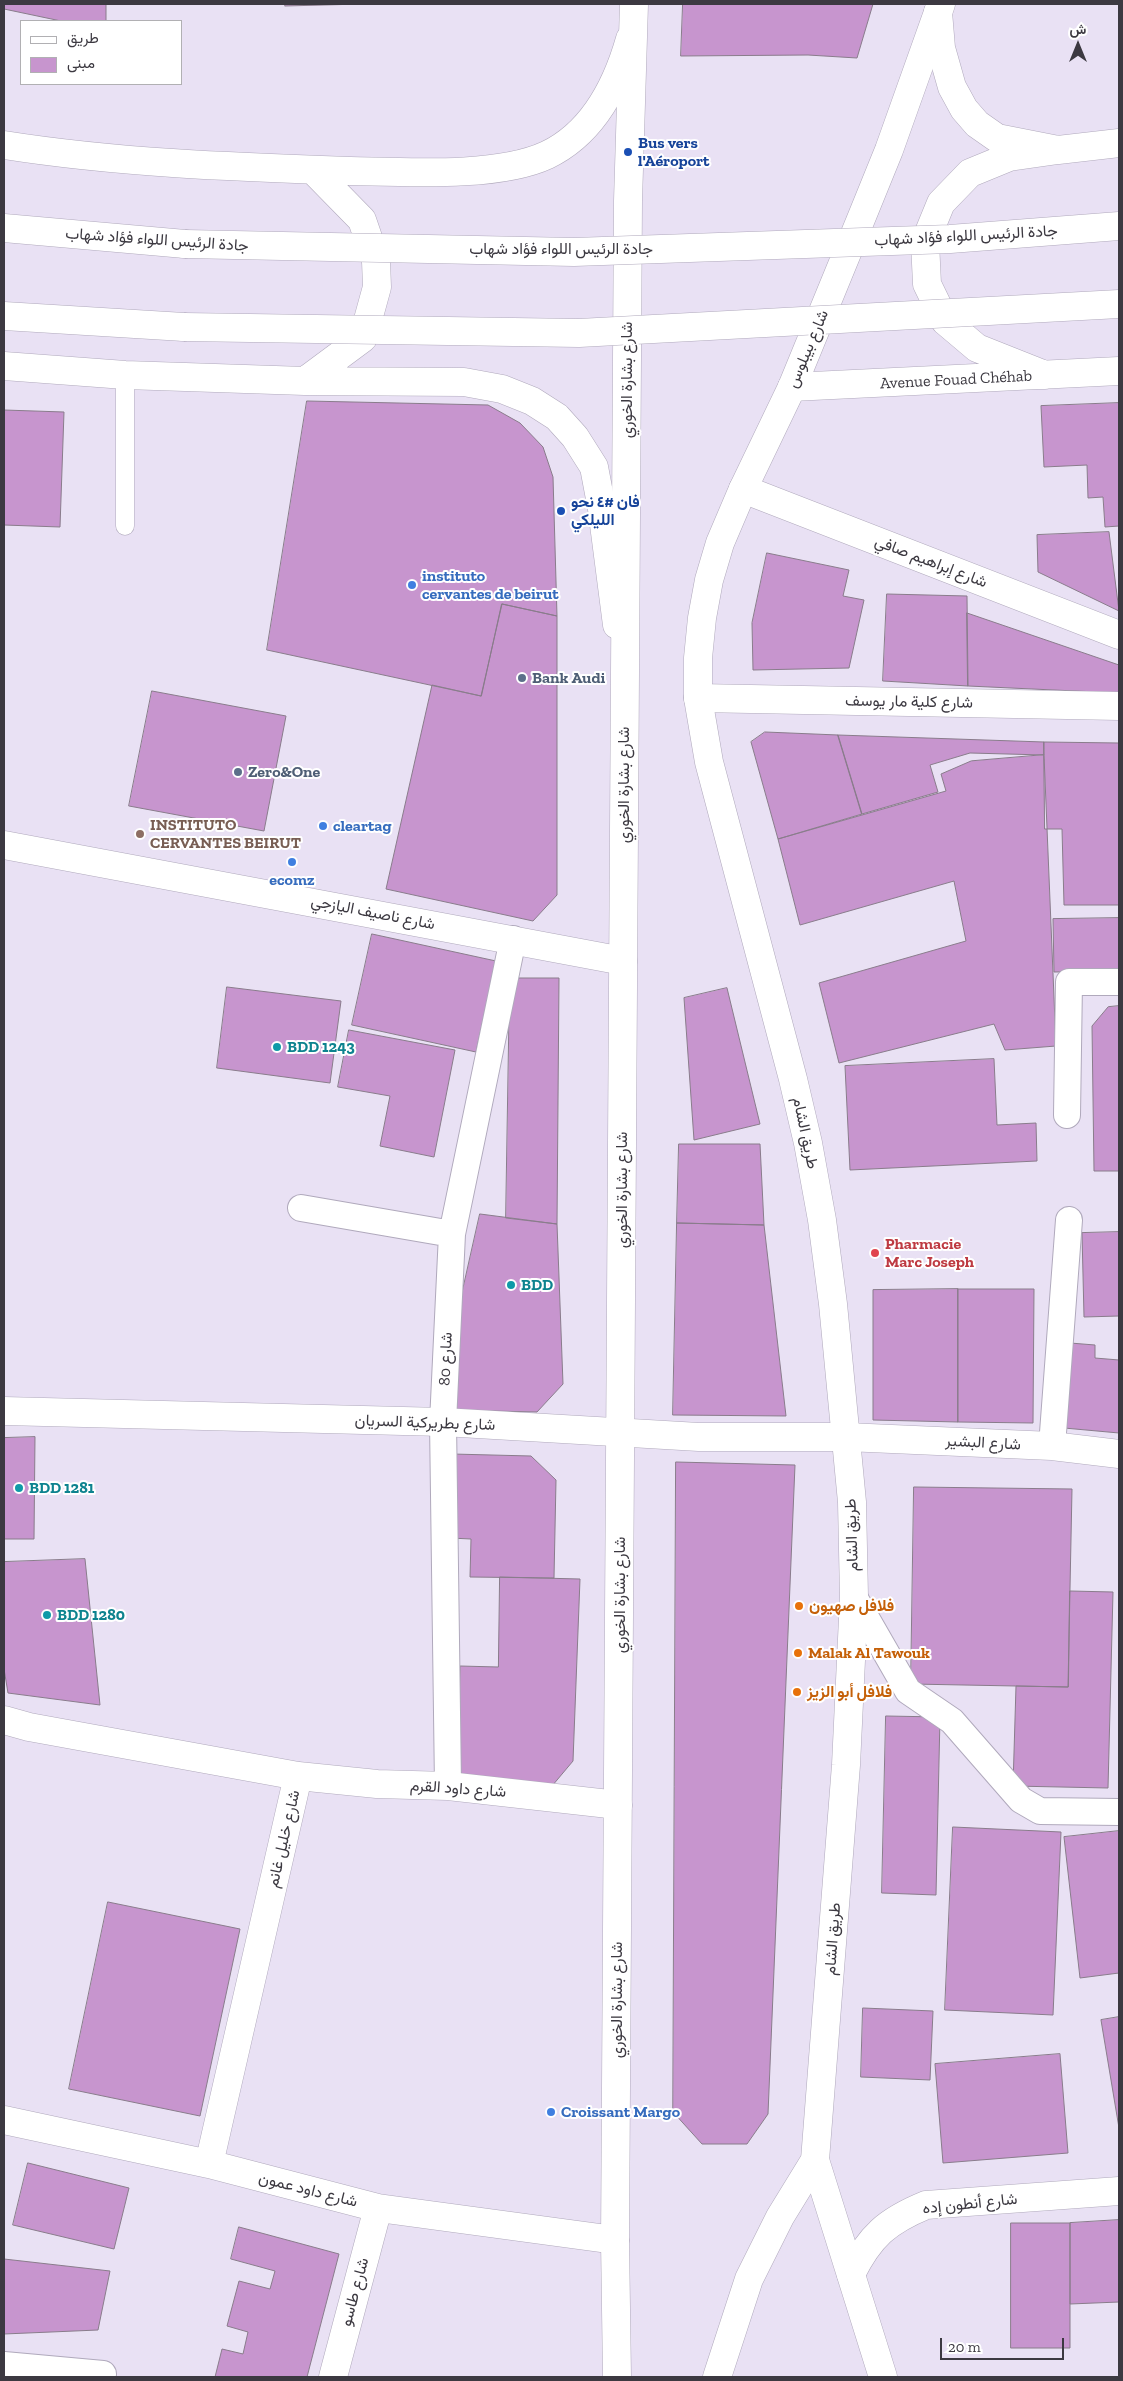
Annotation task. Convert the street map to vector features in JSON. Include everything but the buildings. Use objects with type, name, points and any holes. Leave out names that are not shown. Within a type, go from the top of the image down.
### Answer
[{"type":"main road","name":"شارع بشارة الخوري","points":[[617,2377],[615,2240],[628,211],[634,4]]},
{"type":"main road","points":[[939,8],[941,48],[952,87],[964,109],[977,124],[997,138],[1058,150]]},
{"type":"main road","name":"شارع بيبلوس","points":[[698,698],[698,658],[702,618],[709,580],[720,544],[743,489],[792,387],[889,150],[939,8]]},
{"type":"main road","points":[[4,145],[103,158],[313,170],[407,172],[482,170],[527,163],[565,144],[584,128],[599,109],[617,77],[632,32]]},
{"type":"main road","points":[[1045,375],[977,348],[945,320],[927,284],[925,242],[941,203],[970,173],[1009,157],[1119,143]]},
{"type":"main road","points":[[304,381],[363,338],[377,287],[376,261],[362,220],[313,170]]},
{"type":"main road","name":"جادة الرئيس اللواء فؤاد شهاب","points":[[4,228],[185,244],[574,252],[950,239],[1119,226]]},
{"type":"main road","points":[[4,316],[184,327],[578,333],[1119,304]]},
{"type":"main road","points":[[4,366],[125,375],[304,381],[464,382],[502,389],[532,402],[557,417],[574,437],[594,467],[602,509],[625,691]]},
{"type":"main road","name":"Avenue Fouad Chéhab","points":[[792,387],[1119,371]]},
{"type":"main road","name":"شارع إبراهيم صافي","points":[[743,489],[1119,634]]},
{"type":"main road","name":"شارع كلية مار يوسف","points":[[698,698],[1119,706]]},
{"type":"main road","name":"طريق الشام","points":[[698,698],[716,795],[772,998],[808,1143],[832,1304],[852,1502],[854,1597],[846,1765],[815,2160],[883,2377]]},
{"type":"main road","name":"شارع ناصيف اليازجي","points":[[4,845],[46,845],[623,960]]},
{"type":"main road","name":"شارع بطريركية السريان","points":[[4,1411],[443,1422],[699,1437],[846,1437]]},
{"type":"main road","name":"شارع البشير","points":[[846,1437],[1052,1446],[1119,1454]]},
{"type":"main road","name":"شارع خليل غانم","points":[[4,1720],[29,1727],[298,1776],[209,2164]]},
{"type":"main road","name":"شارع داود القرم","points":[[298,1776],[377,1784],[448,1786],[618,1805]]},
{"type":"main road","name":"شارع داود عمون","points":[[4,2120],[209,2164],[378,2208],[615,2240]]},
{"type":"main road","points":[[717,2377],[749,2279],[780,2217],[815,2160]]},
{"type":"main road","name":"شارع أنطون إده","points":[[851,2274],[863,2250],[879,2230],[901,2215],[926,2205],[1119,2191]]},
{"type":"main road","name":"شارع طاسو","points":[[333,2377],[378,2208]]},
{"type":"street","name":"شارع 80","points":[[448,1786],[443,1422],[452,1234],[513,939]]},
{"type":"street","points":[[1067,1115],[1069,982],[1119,982]]},
{"type":"street","points":[[300,1208],[452,1234]]},
{"type":"street","points":[[1052,1446],[1069,1220]]},
{"type":"street","points":[[854,1597],[908,1691],[952,1721],[1021,1800],[1040,1811],[1119,1812]]},
{"type":"street","points":[[4,2365],[103,2374]]},
{"type":"lane","points":[[125,375],[125,526]]},
{"type":"place","name":"Bus vers l'Aéroport","points":[[628,152]]},
{"type":"place","name":"فان #٤ نحو الليلكي","points":[[561,511]]},
{"type":"place","name":"instituto cervantes de beirut","points":[[412,585]]},
{"type":"place","name":"Bank Audi","points":[[522,678]]},
{"type":"place","name":"Zero&One","points":[[238,772]]},
{"type":"place","name":"cleartag","points":[[323,826]]},
{"type":"place","name":"INSTITUTO CERVANTES BEIRUT","points":[[140,834]]},
{"type":"place","name":"ecomz","points":[[292,862]]},
{"type":"place","name":"BDD 1243","points":[[277,1047]]},
{"type":"place","name":"Pharmacie Marc Joseph","points":[[875,1253]]},
{"type":"place","name":"BDD","points":[[511,1285]]},
{"type":"place","name":"BDD 1281","points":[[19,1488]]},
{"type":"place","name":"فلافل صهيون","points":[[799,1606]]},
{"type":"place","name":"BDD 1280","points":[[47,1615]]},
{"type":"place","name":"Malak Al Tawouk","points":[[798,1653]]},
{"type":"place","name":"فلافل أبو الزيز","points":[[797,1692]]},
{"type":"place","name":"Croissant Margo","points":[[551,2112]]}]
